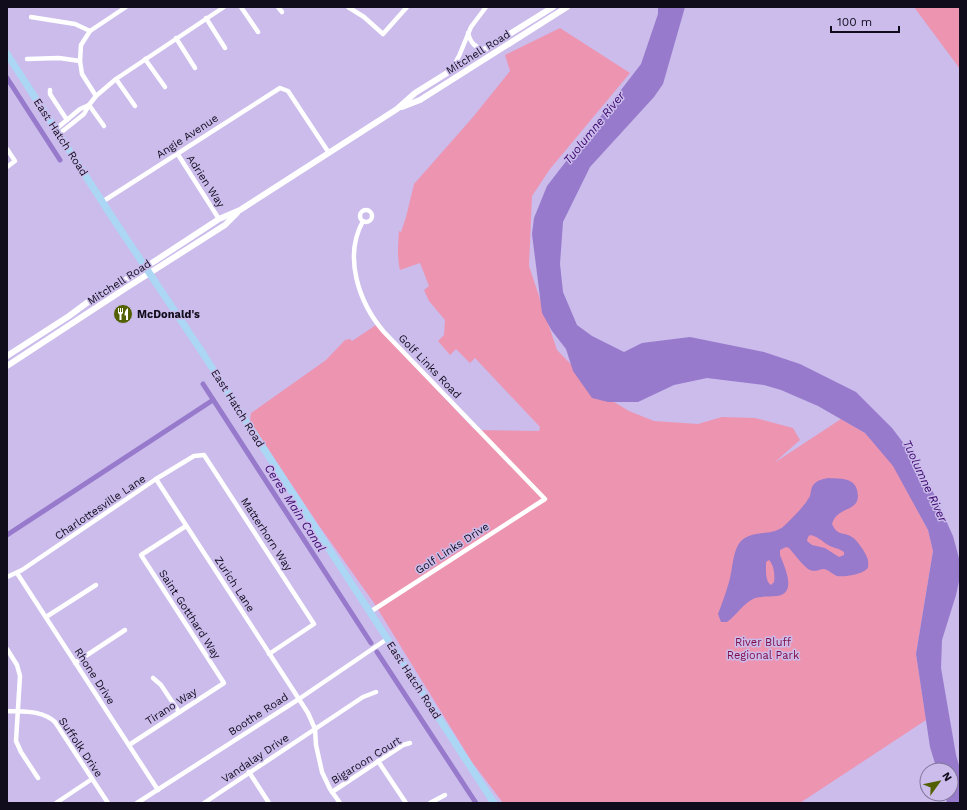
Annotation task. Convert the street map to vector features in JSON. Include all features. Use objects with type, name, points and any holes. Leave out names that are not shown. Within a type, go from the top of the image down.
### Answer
[{"type":"main road","name":"Mitchell Road","points":[[7,356],[69,316],[92,299],[146,267],[219,219],[240,210],[397,109],[415,93],[552,7]]},
{"type":"main road","name":"Mitchell Road","points":[[397,109],[420,100],[568,7]]},
{"type":"main road","name":"East Hatch Road","points":[[7,54],[494,803]]},
{"type":"main road","name":"Mitchell Road","points":[[7,366],[225,225],[240,210]]},
{"type":"street","points":[[96,96],[82,74],[80,61],[81,45],[90,32],[126,7]]},
{"type":"street","points":[[57,132],[84,114],[96,96],[116,79],[224,7]]},
{"type":"street","points":[[241,7],[258,32]]},
{"type":"street","points":[[278,7],[282,12]]},
{"type":"street","points":[[348,7],[364,17],[383,34],[407,7]]},
{"type":"street","points":[[448,72],[457,61],[475,20],[486,7]]},
{"type":"street","points":[[31,17],[75,24],[90,32]]},
{"type":"street","points":[[206,18],[225,48]]},
{"type":"street","points":[[468,34],[472,44],[485,50]]},
{"type":"street","points":[[176,38],[195,68]]},
{"type":"street","points":[[27,59],[59,58],[80,61]]},
{"type":"street","points":[[145,60],[165,87]]},
{"type":"street","points":[[116,79],[135,106]]},
{"type":"street","name":"Angie Avenue","points":[[102,202],[278,89],[283,88],[288,91],[329,153]]},
{"type":"street","points":[[50,90],[50,94],[68,120]]},
{"type":"street","points":[[57,132],[80,109],[89,105]]},
{"type":"street","points":[[89,105],[104,126]]},
{"type":"street","points":[[7,150],[15,161],[7,166]]},
{"type":"street","name":"Adrien Way","points":[[177,153],[219,219]]},
{"type":"street","name":"Golf Links Road","points":[[363,221],[356,242],[354,261],[359,287],[371,314],[384,332],[545,499]]},
{"type":"street","name":"Charlottesville Lane","points":[[7,577],[17,573],[156,479],[194,456],[204,454]]},
{"type":"street","name":"Matterhorn Way","points":[[204,454],[314,624],[269,654]]},
{"type":"street","name":"Zurich Lane","points":[[156,479],[308,712],[315,729],[316,745],[322,772],[332,792],[340,803]]},
{"type":"street","name":"Golf Links Drive","points":[[370,612],[545,499]]},
{"type":"street","name":"Saint Gotthard Way","points":[[186,526],[141,555],[224,683]]},
{"type":"street","name":"Rhone Drive","points":[[17,573],[158,790]]},
{"type":"street","points":[[46,617],[96,585]]},
{"type":"street","points":[[75,663],[125,630]]},
{"type":"street","name":"Boothe Road","points":[[137,803],[299,699],[387,639]]},
{"type":"street","points":[[7,649],[19,670],[16,736],[17,745],[38,778]]},
{"type":"street","points":[[153,678],[161,685],[179,712]]},
{"type":"street","name":"Tirano Way","points":[[128,745],[224,683]]},
{"type":"street","name":"Vandalay Drive","points":[[204,803],[364,697],[376,692]]},
{"type":"street","name":"Suffolk Drive","points":[[7,711],[40,713],[51,718],[59,727],[108,803]]},
{"type":"street","name":"Bigaroon Court","points":[[332,792],[403,745],[410,743]]},
{"type":"street","points":[[378,761],[406,803]]},
{"type":"street","points":[[249,772],[270,803]]},
{"type":"street","points":[[56,803],[92,779]]},
{"type":"street","points":[[430,803],[445,795]]},
{"type":"green space","points":[[914,7],[960,7],[960,69]]},
{"type":"green space","name":"River Bluff Regional Park","points":[[560,28],[630,73],[550,169],[532,196],[529,266],[557,350],[599,393],[629,411],[654,421],[698,424],[722,417],[755,418],[793,428],[800,440],[774,463],[841,419],[865,433],[894,466],[928,530],[933,551],[916,654],[926,720],[800,803],[503,803],[472,762],[374,603],[320,527],[250,422],[251,413],[326,360],[345,340],[350,339],[352,341],[376,325],[475,430],[539,431],[540,427],[475,358],[470,363],[456,349],[450,355],[438,341],[444,335],[445,320],[429,301],[424,290],[429,286],[420,263],[400,270],[398,241],[399,231],[401,232],[406,217],[414,184],[473,117],[510,71],[505,55]]},
{"type":"water","name":"Tuolumne River","points":[[658,7],[685,7],[663,84],[654,97],[590,167],[563,222],[560,264],[563,292],[577,325],[592,336],[624,352],[642,343],[690,337],[764,352],[800,364],[856,392],[892,428],[914,457],[934,494],[953,536],[960,562],[960,577],[956,595],[942,640],[941,668],[958,762],[935,762],[930,747],[916,654],[933,551],[928,530],[893,466],[865,433],[818,406],[781,390],[764,385],[707,378],[674,385],[638,402],[608,402],[592,398],[573,371],[566,349],[552,331],[542,313],[532,234],[534,218],[547,186],[641,64],[658,14]]},
{"type":"water","points":[[828,478],[837,478],[849,481],[853,483],[857,490],[858,497],[856,502],[853,506],[839,514],[832,524],[836,531],[849,535],[859,544],[866,554],[868,568],[857,574],[844,576],[837,576],[825,569],[812,571],[805,567],[789,548],[786,547],[780,550],[780,555],[788,578],[787,590],[783,594],[777,596],[755,598],[747,603],[727,622],[721,622],[718,614],[729,582],[734,555],[738,545],[746,537],[774,531],[784,526],[808,500],[814,484]],"holes":[[[810,535],[844,552],[844,555],[839,557],[825,548],[812,545],[807,541]],[[769,560],[773,567],[774,573],[774,582],[771,585],[766,575],[766,562]]]},
{"type":"water","points":[[959,766],[960,803],[947,803],[959,802]]},
{"type":"waterway","points":[[7,78],[60,160]]},
{"type":"waterway","name":"Ceres Main Canal","points":[[203,384],[371,643]]},
{"type":"waterway","points":[[7,535],[213,400]]},
{"type":"waterway","name":"Ceres Main Canal","points":[[377,652],[476,803]]},
{"type":"place","name":"McDonald's","points":[[123,314]]}]
